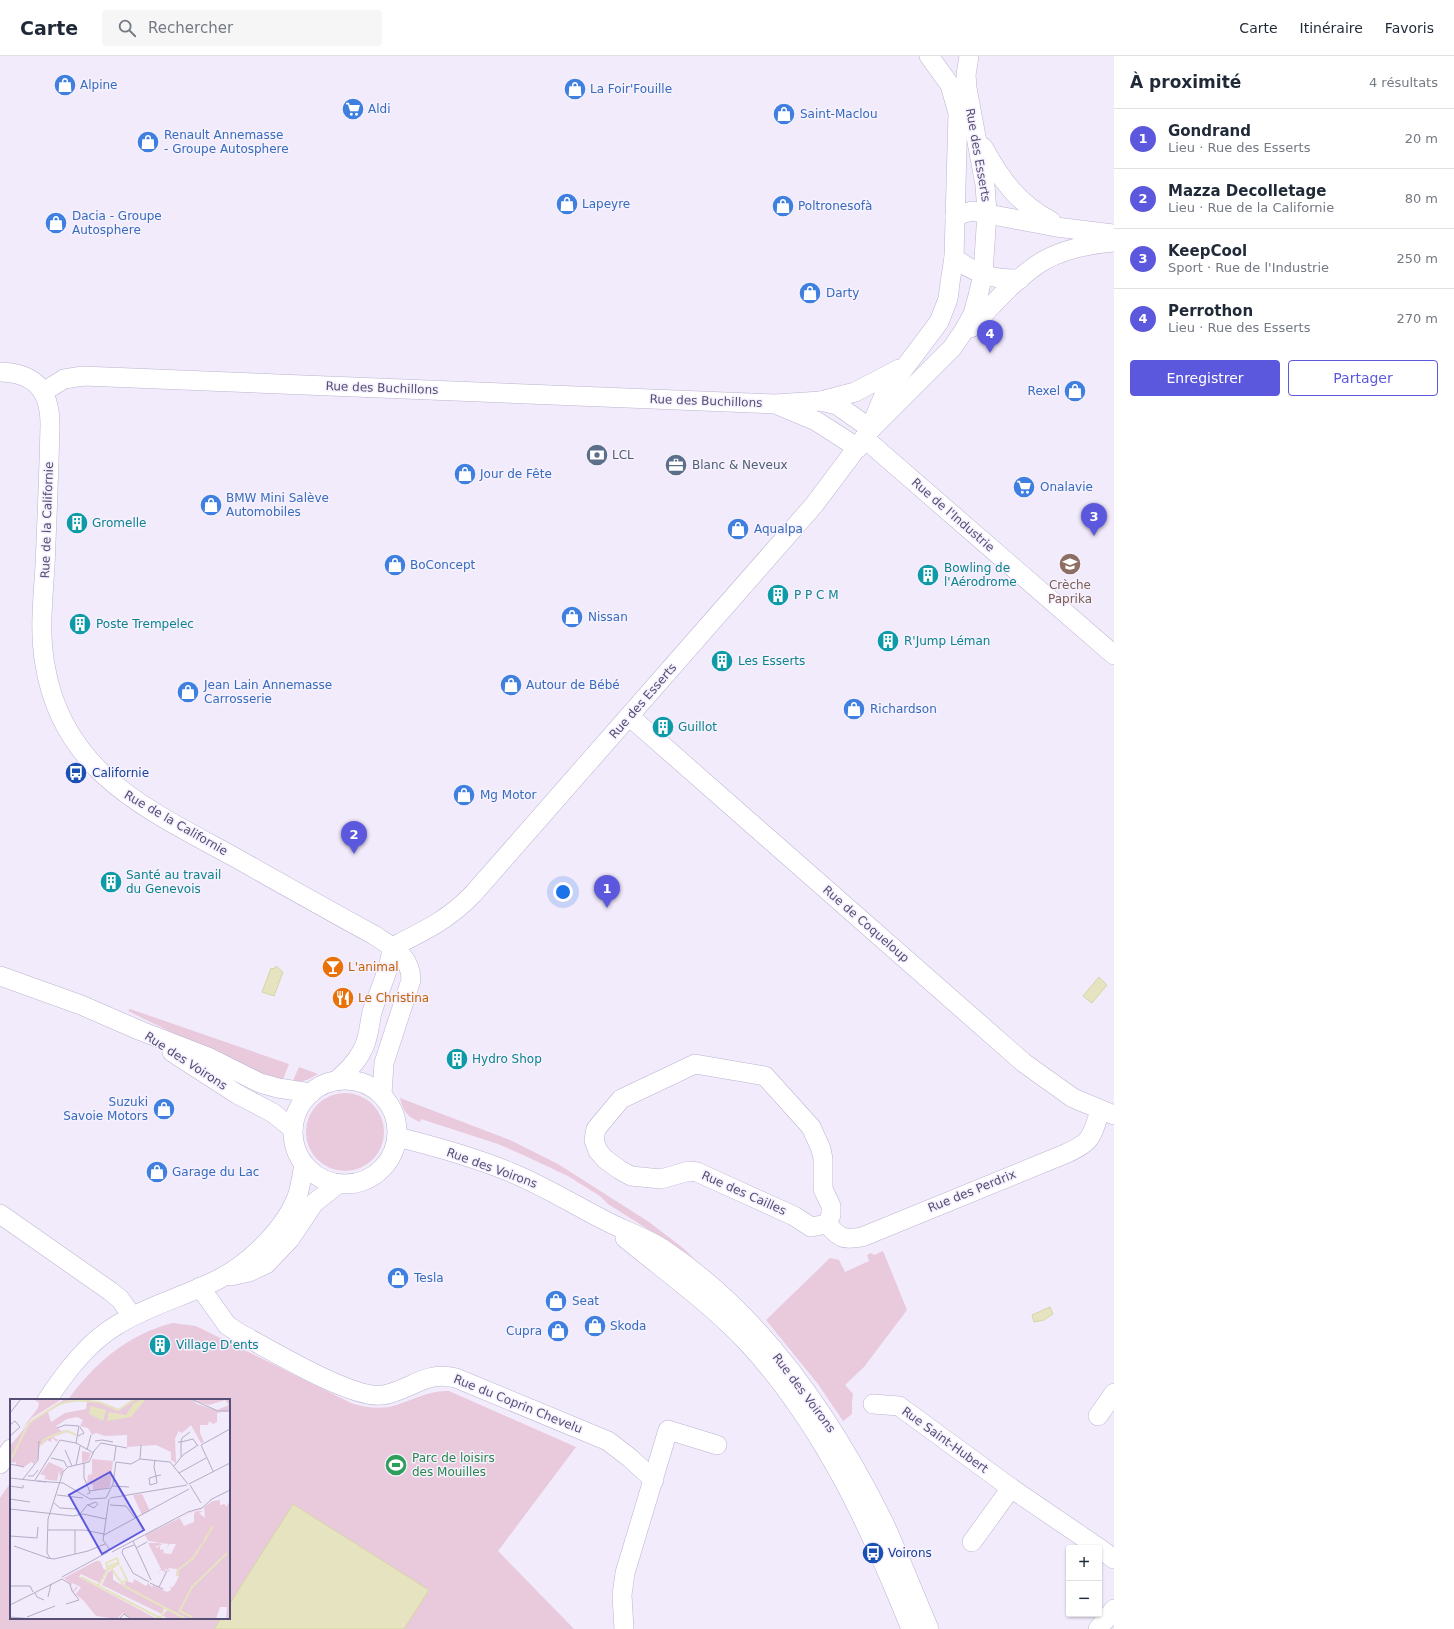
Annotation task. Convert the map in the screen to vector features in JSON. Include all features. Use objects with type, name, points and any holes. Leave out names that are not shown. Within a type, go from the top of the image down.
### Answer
[{"type":"street","name":"Rue des Esserts","points":[[864,438],[882,399],[941,317],[948,299],[954,257],[959,130],[957,107],[946,79],[929,56]]},
{"type":"street","name":"Rue des Esserts","points":[[392,947],[429,929],[458,909],[814,505],[864,438],[952,348],[973,314],[983,274],[987,213],[985,185],[966,88],[969,56]]},
{"type":"street","points":[[975,133],[998,174],[1012,192],[1035,212],[1067,228]]},
{"type":"street","points":[[955,216],[968,212],[987,213],[1067,228],[1114,234]]},
{"type":"street","points":[[952,348],[1020,279],[1038,265],[1062,252],[1114,242]]},
{"type":"street","points":[[954,257],[962,264],[983,274],[999,278],[1020,279]]},
{"type":"street","points":[[821,401],[839,397],[867,387],[909,362]]},
{"type":"street","points":[[0,372],[17,374],[28,378],[43,392]]},
{"type":"street","name":"Rue des Buchillons","points":[[43,392],[59,381],[68,377],[98,376],[775,404],[821,401],[837,406],[864,438]]},
{"type":"street","name":"Rue de la Californie","points":[[43,392],[49,406],[50,425],[43,646],[45,665],[54,700],[75,742],[101,774],[133,800],[374,935],[392,947]]},
{"type":"street","name":"Rue des Buchillons","points":[[775,404],[864,438]]},
{"type":"street","name":"Rue de l'Industrie","points":[[864,438],[1114,655]]},
{"type":"street","name":"Rue de Coqueloup","points":[[629,716],[1024,1063],[1073,1098],[1107,1113]]},
{"type":"street","points":[[336,1080],[359,1056],[366,1043],[373,1011],[391,962],[392,947]]},
{"type":"street","points":[[382,1095],[384,1063],[411,980],[410,967],[406,960],[392,947]]},
{"type":"street","name":"Rue des Voirons","points":[[0,976],[81,1004],[140,1032],[208,1057],[260,1084],[310,1093]]},
{"type":"street","name":"Rue des Voirons","points":[[140,1032],[238,1094],[273,1113],[293,1129]]},
{"type":"street","name":"Rue des Cailles","points":[[695,1064],[765,1076],[811,1127],[821,1149],[823,1159],[823,1189],[831,1206],[831,1215],[827,1224],[811,1227],[794,1216],[697,1172],[689,1171],[661,1179],[632,1176],[620,1170],[605,1159],[595,1144],[595,1132],[621,1099],[695,1064]]},
{"type":"street","points":[[336,1080],[361,1082],[372,1087],[382,1095],[392,1109],[397,1137],[388,1159],[372,1177],[352,1184],[338,1184],[319,1177],[304,1164],[295,1147],[293,1129],[296,1112],[310,1093],[327,1083],[336,1080]]},
{"type":"street","name":"Rue des Perdrix","points":[[827,1224],[835,1233],[845,1239],[862,1237],[1087,1143],[1107,1113]]},
{"type":"street","name":"Rue des Voirons","points":[[397,1137],[509,1172],[532,1182],[661,1248],[701,1277],[758,1333],[797,1381],[834,1432],[864,1484],[885,1526],[928,1629]]},
{"type":"street","points":[[220,1279],[264,1244],[282,1225],[298,1194],[304,1164]]},
{"type":"street","points":[[48,1399],[84,1354],[97,1340],[115,1326],[132,1316],[200,1287],[220,1279],[249,1272],[266,1264],[290,1239],[314,1203],[338,1184]]},
{"type":"street","points":[[0,1214],[110,1291],[120,1299],[132,1316]]},
{"type":"street","name":"Rue des Voirons","points":[[604,1220],[710,1306],[747,1343],[782,1385],[815,1430],[839,1470],[871,1532],[911,1629]]},
{"type":"street","name":"Rue du Coprin Chevelu","points":[[200,1287],[227,1325],[239,1333],[343,1387],[371,1395],[383,1395],[397,1391],[428,1377],[450,1376],[588,1433],[619,1448],[654,1480]]},
{"type":"street","points":[[1098,1416],[1114,1393]]},
{"type":"street","name":"Rue Saint-Hubert","points":[[873,1404],[900,1406],[1011,1488],[1095,1545]]},
{"type":"street","points":[[624,1629],[622,1595],[625,1573],[668,1430],[717,1445]]},
{"type":"street","points":[[0,1464],[10,1450]]},
{"type":"street","points":[[972,1542],[1011,1488]]},
{"type":"street","name":"Rue Saint-Hubert","points":[[1102,1550],[1114,1559]]},
{"type":"street","points":[[1098,1629],[1114,1609]]},
{"type":"shaded area","points":[[276,966],[283,972],[274,996],[262,992],[271,968],[274,969]]},
{"type":"shaded area","points":[[1099,977],[1107,985],[1092,1003],[1083,996]]},
{"type":"shaded area","points":[[130,1009],[289,1064],[282,1082],[259,1075],[128,1011]]},
{"type":"shaded area","points":[[299,1067],[318,1074],[307,1080],[292,1083]]},
{"type":"shaded area","points":[[337,1093],[353,1093],[367,1099],[378,1110],[384,1124],[384,1140],[378,1154],[367,1165],[353,1171],[337,1171],[323,1165],[312,1154],[306,1140],[306,1124],[312,1110],[323,1099]]},
{"type":"shaded area","points":[[400,1098],[510,1140],[558,1164],[649,1222],[683,1248],[762,1324],[657,1235],[608,1204],[600,1196],[568,1176],[498,1144],[421,1119],[420,1122],[406,1113]]},
{"type":"shaded area","points":[[883,1251],[907,1310],[864,1367],[845,1385],[853,1394],[852,1414],[843,1421],[818,1384],[766,1320],[830,1258],[839,1260],[845,1272],[869,1261],[867,1255],[871,1253],[874,1255]]},
{"type":"shaded area","points":[[1050,1307],[1053,1314],[1044,1320],[1034,1322],[1032,1315]]},
{"type":"shaded area","name":"Parc de loisirs des Mouilles","points":[[173,1323],[196,1326],[351,1403],[365,1407],[384,1408],[397,1405],[426,1394],[449,1391],[576,1447],[498,1551],[574,1629],[0,1629],[0,1498],[10,1483],[10,1619],[230,1619],[230,1399],[69,1399],[101,1362],[127,1342],[157,1328]]},
{"type":"shaded area","points":[[293,1504],[429,1590],[404,1629],[214,1629],[220,1619],[230,1619],[230,1603]]},
{"type":"place","name":"Alpine","points":[[65,85]]},
{"type":"place","name":"La Foir'Fouille","points":[[575,89]]},
{"type":"place","name":"Aldi","points":[[353,109]]},
{"type":"place","name":"Saint-Maclou","points":[[784,114]]},
{"type":"place","name":"Renault Annemasse - Groupe Autosphere","points":[[148,142]]},
{"type":"place","name":"Lapeyre","points":[[567,204]]},
{"type":"place","name":"Poltronesofà","points":[[783,206]]},
{"type":"place","name":"Dacia - Groupe Autosphere","points":[[56,223]]},
{"type":"place","name":"Darty","points":[[810,293]]},
{"type":"place","name":"Perrothon","points":[[990,353]]},
{"type":"place","name":"Rexel","points":[[1075,391]]},
{"type":"place","name":"LCL","points":[[597,455]]},
{"type":"place","name":"Blanc & Neveux","points":[[676,465]]},
{"type":"place","name":"Jour de Fête","points":[[465,474]]},
{"type":"place","name":"Onalavie","points":[[1024,487]]},
{"type":"place","name":"BMW Mini Salève Automobiles","points":[[211,505]]},
{"type":"place","name":"Gromelle","points":[[77,523]]},
{"type":"place","name":"Aqualpa","points":[[738,529]]},
{"type":"place","name":"KeepCool","points":[[1094,536]]},
{"type":"place","name":"Crèche Paprika","points":[[1070,564]]},
{"type":"place","name":"BoConcept","points":[[395,565]]},
{"type":"place","name":"Bowling de l'Aérodrome","points":[[928,575]]},
{"type":"place","name":"P P C M","points":[[778,595]]},
{"type":"place","name":"Nissan","points":[[572,617]]},
{"type":"place","name":"Poste Trempelec","points":[[80,624]]},
{"type":"place","name":"R'Jump Léman","points":[[888,641]]},
{"type":"place","name":"Les Esserts","points":[[722,661]]},
{"type":"place","name":"Autour de Bébé","points":[[511,685]]},
{"type":"place","name":"Jean Lain Annemasse Carrosserie","points":[[188,692]]},
{"type":"place","name":"Richardson","points":[[854,709]]},
{"type":"place","name":"Guillot","points":[[663,727]]},
{"type":"place","name":"Californie","points":[[76,773]]},
{"type":"place","name":"Mg Motor","points":[[464,795]]},
{"type":"place","name":"Mazza Decolletage","points":[[354,854]]},
{"type":"place","name":"Santé au travail du Genevois","points":[[111,882]]},
{"type":"place","name":"Gondrand","points":[[607,908]]},
{"type":"place","name":"L'animal","points":[[333,967]]},
{"type":"place","name":"Le Christina","points":[[343,998]]},
{"type":"place","name":"Hydro Shop","points":[[457,1059]]},
{"type":"place","name":"Suzuki Savoie Motors","points":[[164,1109]]},
{"type":"place","name":"Garage du Lac","points":[[157,1172]]},
{"type":"place","name":"Tesla","points":[[398,1278]]},
{"type":"place","name":"Seat","points":[[556,1301]]},
{"type":"place","name":"Skoda","points":[[595,1326]]},
{"type":"place","name":"Cupra","points":[[558,1331]]},
{"type":"place","name":"Village D'ents","points":[[160,1345]]},
{"type":"place","name":"Parc de loisirs des Mouilles","points":[[396,1465]]},
{"type":"place","name":"Voirons","points":[[873,1553]]}]
